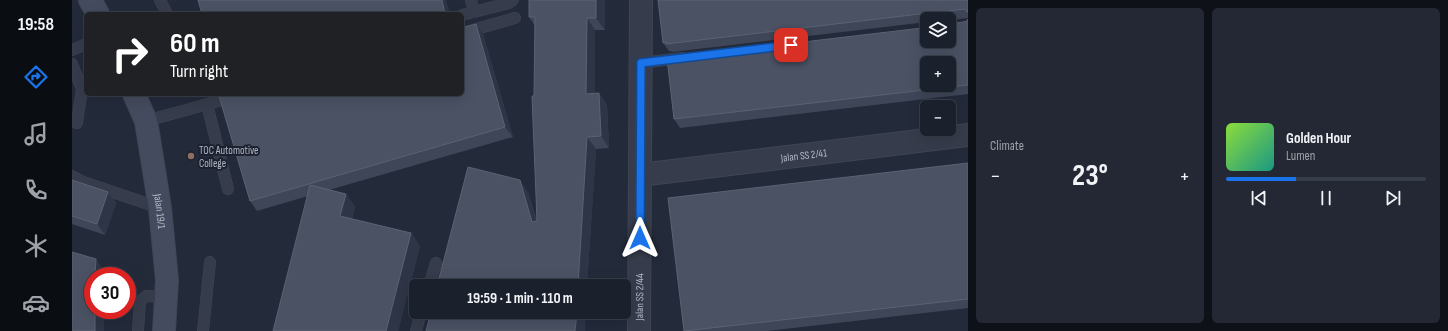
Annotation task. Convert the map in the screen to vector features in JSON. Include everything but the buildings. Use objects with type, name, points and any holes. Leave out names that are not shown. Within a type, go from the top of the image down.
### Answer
[{"type":"main road","points":[[90,0],[97,12]]},
{"type":"main road","name":"Jalan 19/1","points":[[135,96],[146,121],[160,208],[167,280],[164,331]]},
{"type":"street","name":"Jalan SS 2/44","points":[[639,331],[641,0]]},
{"type":"street","name":"Jalan SS 2/41","points":[[640,175],[968,135]]},
{"type":"lane","points":[[160,0],[166,12]]},
{"type":"lane","points":[[471,0],[474,12]]},
{"type":"lane","points":[[464,14],[513,0]]},
{"type":"lane","points":[[464,32],[515,18]]},
{"type":"lane","points":[[72,50],[84,45]]},
{"type":"lane","points":[[641,63],[695,57]]},
{"type":"lane","points":[[72,64],[82,89],[77,123],[72,121]]},
{"type":"lane","points":[[146,121],[237,96]]},
{"type":"lane","points":[[207,104],[228,189]]},
{"type":"lane","points":[[72,176],[86,183],[160,208]]},
{"type":"lane","points":[[203,331],[210,262]]},
{"type":"lane","points":[[431,279],[436,263]]},
{"type":"lane","points":[[138,331],[140,301],[146,296],[166,297]]},
{"type":"lane","points":[[416,331],[419,319]]},
{"type":"place","name":"TOC Automotive College","points":[[191,156]]},
{"type":"route","points":[[640,238],[641,63],[791,45]]}]
